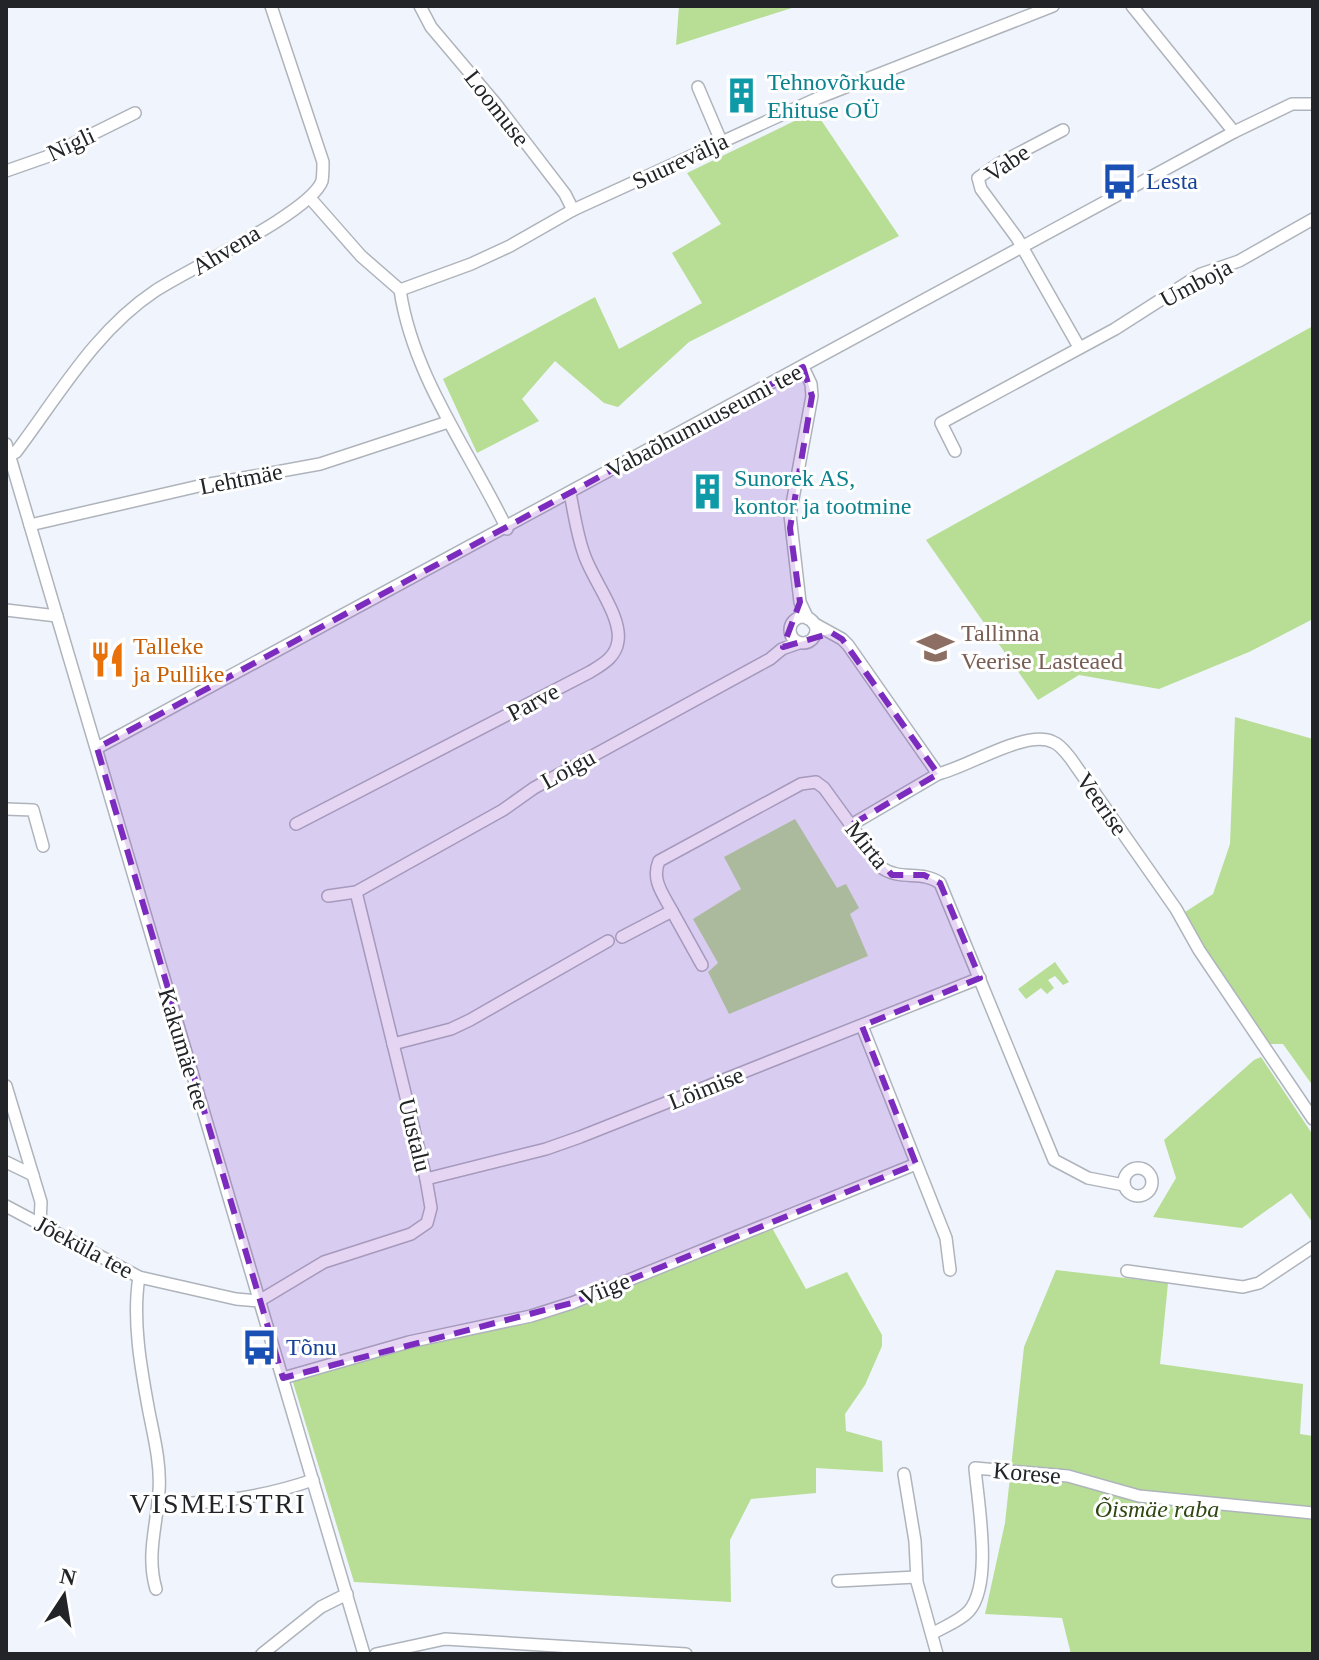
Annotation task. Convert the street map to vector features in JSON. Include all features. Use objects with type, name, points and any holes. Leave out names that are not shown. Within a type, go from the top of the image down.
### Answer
[{"type":"street","points":[[271,6],[323,162],[322,181],[310,198],[361,256],[400,290],[404,318],[448,422],[507,529]]},
{"type":"street","name":"Loomuse","points":[[420,6],[431,27],[496,104],[565,194],[573,210]]},
{"type":"street","name":"Suurevälja","points":[[400,290],[497,252],[573,210],[818,98],[1053,6]]},
{"type":"street","points":[[1132,6],[1234,132]]},
{"type":"street","points":[[698,87],[721,141]]},
{"type":"street","name":"Vabaõhumuuseumi tee","points":[[97,748],[507,529],[1234,132],[1292,104],[1313,104]]},
{"type":"street","name":"Nigli","points":[[6,171],[46,157],[135,113]]},
{"type":"street","name":"Vabe","points":[[1022,247],[981,189],[978,178],[1063,130]]},
{"type":"street","name":"Ahvena","points":[[8,450],[16,452],[103,334],[155,291],[234,248],[310,198]]},
{"type":"street","name":"Umboja","points":[[955,451],[941,423],[1115,329],[1201,274],[1239,261],[1313,219]]},
{"type":"street","points":[[1022,247],[1079,347]]},
{"type":"street","name":"Loigu","points":[[356,892],[503,810],[534,788],[760,665],[782,649],[794,633],[800,602],[790,528],[812,396],[811,384],[803,367]]},
{"type":"street","name":"Lehtmäe","points":[[30,525],[199,486],[320,464],[448,422]]},
{"type":"street","name":"Kakumäe tee","points":[[8,450],[364,1654]]},
{"type":"street","name":"Parve","points":[[296,824],[607,661],[615,651],[619,637],[615,621],[584,555],[570,493]]},
{"type":"street","name":"Loigu","points":[[800,602],[810,621]]},
{"type":"street","points":[[6,610],[57,616]]},
{"type":"street","points":[[832,633],[812,639],[794,633],[800,618],[832,633],[848,645],[938,774],[851,825]]},
{"type":"street","points":[[810,621],[815,631],[812,639]]},
{"type":"street","name":"Veerise","points":[[938,774],[956,770],[1017,743],[1043,738],[1057,743],[1176,909],[1199,950],[1313,1119]]},
{"type":"street","name":"Mirta","points":[[672,911],[656,879],[659,861],[801,784],[816,782],[824,788],[882,868],[892,875],[924,875],[940,883],[1054,1160],[1088,1178],[1124,1185]]},
{"type":"street","points":[[6,809],[33,810],[43,846]]},
{"type":"street","points":[[328,896],[356,892]]},
{"type":"street","name":"Uustalu","points":[[259,1301],[324,1262],[411,1234],[427,1223],[431,1208],[356,892]]},
{"type":"street","points":[[622,937],[672,911],[702,965]]},
{"type":"street","points":[[393,1044],[461,1025],[608,941]]},
{"type":"street","name":"Lõimise","points":[[426,1179],[546,1149],[580,1137],[980,978]]},
{"type":"street","points":[[862,1026],[946,1238],[950,1270]]},
{"type":"street","points":[[6,1086],[41,1202],[40,1224]]},
{"type":"street","points":[[6,1162],[33,1175]]},
{"type":"street","name":"Viige","points":[[283,1378],[409,1342],[531,1316],[572,1303],[916,1164]]},
{"type":"street","name":"Jõeküla tee","points":[[6,1206],[139,1277],[236,1299],[259,1301]]},
{"type":"street","points":[[1127,1271],[1243,1287],[1259,1283],[1313,1247]]},
{"type":"street","points":[[139,1277],[136,1297],[142,1359],[160,1488],[150,1553],[156,1589]]},
{"type":"street","name":"Korese","points":[[932,1634],[972,1608],[980,1583],[982,1556],[975,1468],[1068,1476],[1139,1496],[1313,1513]]},
{"type":"street","points":[[904,1474],[915,1541],[916,1577],[937,1654]]},
{"type":"street","points":[[192,1503],[273,1494],[313,1480]]},
{"type":"street","points":[[838,1581],[916,1577]]},
{"type":"street","points":[[262,1654],[321,1607],[347,1594]]},
{"type":"street","points":[[376,1654],[445,1639],[686,1654]]},
{"type":"highlighted area","points":[[803,367],[812,396],[790,528],[800,602],[783,647],[832,633],[842,639],[938,774],[851,825],[892,875],[924,875],[940,883],[980,978],[862,1026],[916,1164],[572,1303],[283,1378],[97,748]]},
{"type":"green space","points":[[679,6],[798,6],[676,45]]},
{"type":"green space","points":[[815,111],[899,236],[689,342],[618,407],[604,403],[555,361],[522,399],[539,421],[477,453],[443,379],[595,297],[619,349],[702,303],[672,253],[721,224],[687,173]]},
{"type":"green space","points":[[1313,326],[1313,619],[1249,652],[1159,689],[1079,675],[1038,700],[926,540]]},
{"type":"green space","points":[[1235,717],[1313,739],[1313,1086],[1283,1044],[1270,1044],[1199,940],[1185,912],[1213,894],[1230,844]]},
{"type":"green space","points":[[795,819],[837,888],[846,884],[859,908],[850,914],[868,956],[729,1014],[708,972],[718,963],[693,919],[741,889],[724,857]]},
{"type":"green space","points":[[1055,962],[1069,982],[1063,985],[1055,976],[1048,980],[1054,988],[1047,994],[1041,988],[1026,999],[1018,989]]},
{"type":"green space","points":[[1261,1057],[1313,1135],[1313,1223],[1291,1193],[1242,1228],[1153,1217],[1176,1178],[1164,1140]]},
{"type":"green space","points":[[771,1226],[806,1289],[847,1272],[882,1335],[882,1346],[865,1385],[845,1414],[846,1431],[882,1441],[883,1472],[816,1468],[816,1493],[751,1499],[730,1540],[731,1602],[354,1582],[292,1379],[392,1350],[500,1326]]},
{"type":"green space","name":"Õismäe raba","points":[[1056,1270],[1168,1283],[1160,1364],[1303,1384],[1300,1434],[1313,1436],[1313,1654],[1071,1654],[1062,1618],[985,1614],[1005,1523],[1024,1347]]},
{"type":"place","name":"Tehnovõrkude Ehituse OÜ","points":[[741,96]]},
{"type":"place","name":"Lesta","points":[[1120,181]]},
{"type":"place","name":"Sunorek AS, kontor ja tootmine","points":[[708,492]]},
{"type":"place","name":"Tallinna Veerise Lasteaed","points":[[935,647]]},
{"type":"place","name":"Talleke ja Pullike","points":[[107,660]]},
{"type":"place","name":"Tõnu","points":[[260,1347]]},
{"type":"district","name":"VISMEISTRI","points":[[218,1503]]}]
